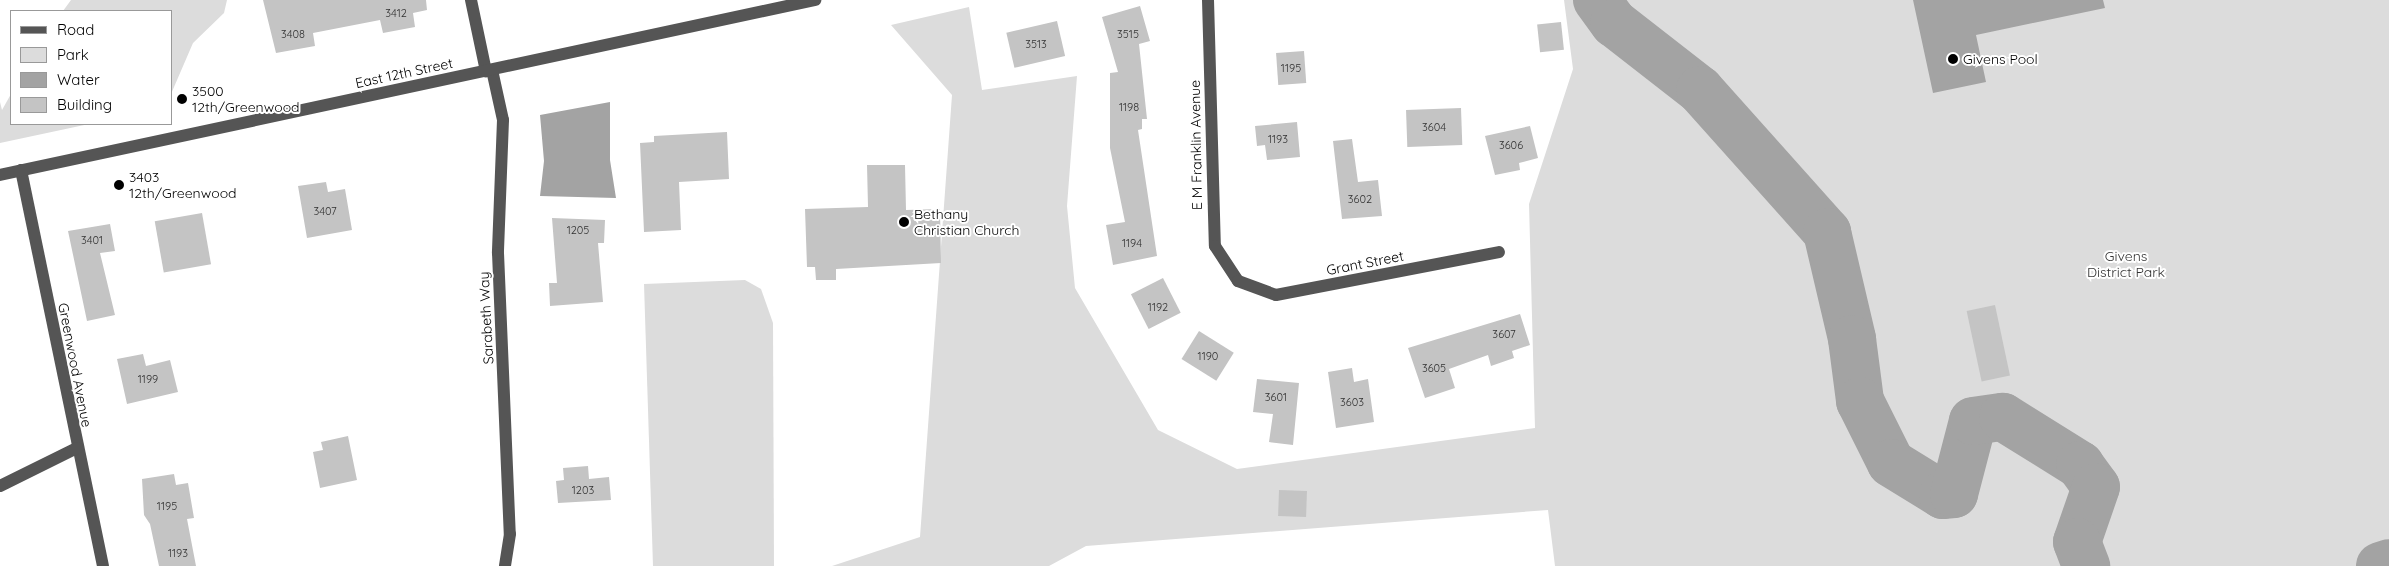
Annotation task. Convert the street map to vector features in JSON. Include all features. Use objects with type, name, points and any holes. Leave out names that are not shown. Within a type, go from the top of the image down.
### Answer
[{"type":"street","points":[[471,0],[489,70]]},
{"type":"street","name":"East 12th Street","points":[[0,175],[815,0]]},
{"type":"street","name":"E M Franklin Avenue","points":[[1208,0],[1215,246],[1238,281]]},
{"type":"street","name":"Sarabeth Way","points":[[489,70],[503,120],[498,252],[510,534],[505,566]]},
{"type":"street","name":"Greenwood Avenue","points":[[21,170],[77,448],[103,566]]},
{"type":"street","name":"Grant Street","points":[[1238,281],[1276,295],[1500,252]]},
{"type":"street","points":[[0,486],[77,448]]},
{"type":"green space","points":[[71,0],[227,0],[224,13],[193,43],[172,92],[172,10],[64,10]]},
{"type":"green space","name":"Givens District Park","points":[[1564,0],[2389,0],[2389,566],[1555,566],[1548,510],[1086,546],[1049,566],[832,566],[920,537],[952,95],[891,25],[969,7],[982,90],[1077,76],[1067,206],[1075,288],[1158,430],[1237,469],[1535,428],[1529,204],[1573,69]]},
{"type":"green space","points":[[10,96],[10,125],[84,125],[0,143],[0,102],[2,110]]},
{"type":"green space","points":[[745,280],[761,289],[773,323],[774,566],[653,566],[644,284]]},
{"type":"water","name":"Givens Pool","points":[[1913,0],[2103,0],[2105,8],[1976,35],[1986,82],[1933,93]]},
{"type":"water","points":[[610,102],[610,160],[616,198],[540,196],[544,161],[540,115]]},
{"type":"building","points":[[263,0],[426,0],[427,10],[413,13],[415,27],[383,33],[380,20],[313,33],[315,46],[276,53]]},
{"type":"building","points":[[1140,6],[1150,41],[1139,44],[1147,119],[1142,119],[1142,129],[1138,130],[1157,256],[1113,265],[1106,225],[1125,222],[1110,148],[1110,73],[1118,72],[1102,17]]},
{"type":"building","points":[[1057,21],[1065,56],[1014,68],[1006,33]]},
{"type":"building","points":[[1561,22],[1564,50],[1540,52],[1537,25]]},
{"type":"building","points":[[1304,51],[1306,83],[1278,85],[1276,53]]},
{"type":"building","points":[[1461,108],[1462,145],[1407,147],[1406,110]]},
{"type":"building","points":[[1297,122],[1300,157],[1267,160],[1265,145],[1257,146],[1255,126]]},
{"type":"building","points":[[1530,126],[1538,158],[1519,163],[1520,170],[1495,175],[1485,136]]},
{"type":"building","points":[[727,132],[729,179],[679,182],[681,230],[644,232],[640,143],[654,142],[654,136]]},
{"type":"building","points":[[1352,139],[1358,182],[1378,180],[1382,216],[1342,219],[1333,141]]},
{"type":"building","name":"Bethany Christian Church","points":[[867,165],[905,165],[906,210],[940,209],[941,263],[836,269],[836,280],[816,280],[815,267],[807,267],[805,209],[868,207]]},
{"type":"building","points":[[326,182],[328,192],[345,189],[352,230],[307,238],[298,186]]},
{"type":"building","points":[[202,213],[211,264],[164,273],[155,221]]},
{"type":"building","points":[[552,218],[605,220],[604,243],[598,243],[603,302],[550,306],[549,283],[557,283]]},
{"type":"building","points":[[110,224],[115,251],[100,253],[115,315],[87,321],[68,231]]},
{"type":"building","points":[[1163,278],[1181,313],[1149,329],[1131,294]]},
{"type":"building","points":[[1995,305],[2010,375],[1982,381],[1967,311]]},
{"type":"building","points":[[1520,314],[1530,345],[1512,351],[1514,358],[1491,366],[1488,355],[1449,369],[1455,388],[1425,398],[1408,348]]},
{"type":"building","points":[[1199,331],[1234,353],[1216,381],[1182,359]]},
{"type":"building","points":[[143,354],[146,366],[170,360],[178,392],[127,404],[117,359]]},
{"type":"building","points":[[1352,368],[1354,382],[1368,379],[1374,422],[1336,428],[1328,372]]},
{"type":"building","points":[[1257,379],[1299,383],[1293,445],[1269,442],[1273,414],[1253,412]]},
{"type":"building","points":[[348,436],[357,480],[320,488],[313,452],[323,450],[321,442]]},
{"type":"building","points":[[588,466],[589,479],[609,477],[611,500],[558,503],[556,481],[564,480],[563,468]]},
{"type":"building","points":[[174,474],[176,485],[188,483],[194,518],[187,519],[196,566],[159,566],[150,524],[144,515],[142,479]]},
{"type":"building","points":[[1279,490],[1307,491],[1306,517],[1278,516]]},
{"type":"waterway","points":[[1597,0],[1614,23],[1700,90],[1827,232],[1852,339],[1860,401],[1891,463],[1943,495],[1954,494],[1973,421],[2003,417],[2080,465],[2096,487],[2077,542],[2086,566]]},
{"type":"waterway","points":[[2380,566],[2389,563]]},
{"type":"place","name":"Givens Pool","points":[[1953,59]]},
{"type":"place","name":"3500 12th/Greenwood","points":[[182,99]]},
{"type":"place","name":"3403 12th/Greenwood","points":[[119,185]]},
{"type":"place","name":"Bethany Christian Church","points":[[904,222]]}]
